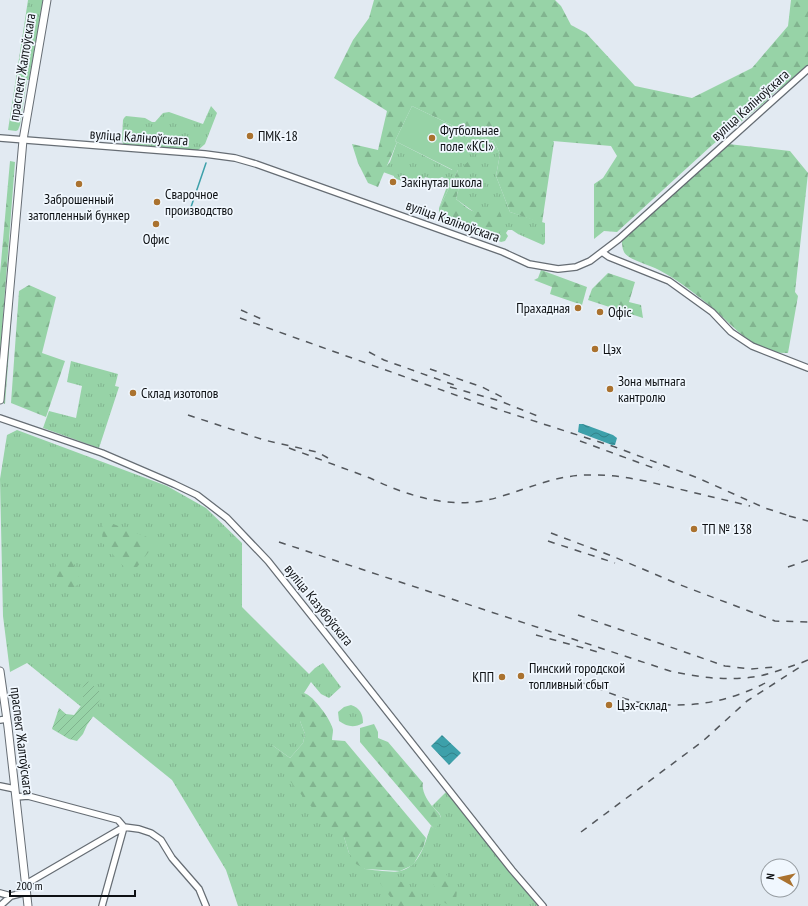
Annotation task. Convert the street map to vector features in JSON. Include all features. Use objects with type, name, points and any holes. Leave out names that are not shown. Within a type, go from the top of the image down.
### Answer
[{"type":"main road","name":"праспект Жалтоўскага","points":[[0,400],[0,386],[23,140],[46,0]]},
{"type":"main road","name":"праспект Жалтоўскага","points":[[0,672],[4,720],[15,789],[28,906]]},
{"type":"street","name":"вуліца Каліноўскага","points":[[0,138],[205,154],[245,160],[503,252],[529,264],[558,269],[570,268],[590,261],[619,239],[808,69]]},
{"type":"street","points":[[602,252],[609,257],[669,281],[712,312],[731,332],[752,346],[808,368]]},
{"type":"street","name":"вуліца Казубоўскага","points":[[0,418],[102,454],[174,484],[197,496],[227,518],[268,561],[512,870],[543,906]]},
{"type":"street","points":[[0,786],[15,789]]},
{"type":"street","points":[[16,797],[28,796],[118,820],[124,827]]},
{"type":"street","points":[[102,906],[124,827]]},
{"type":"street","points":[[26,884],[124,827],[139,829],[151,833],[161,840],[172,858],[199,889],[206,906]]},
{"type":"street","points":[[0,906],[11,896],[27,892]]},
{"type":"street","points":[[0,893],[11,896]]},
{"type":"green space","points":[[28,0],[43,0],[29,80],[27,80],[20,125],[16,131],[8,130]]},
{"type":"green space","points":[[374,0],[555,0],[561,6],[571,25],[586,33],[635,86],[692,98],[752,68],[788,26],[791,0],[808,0],[808,65],[711,146],[617,232],[604,231],[594,239],[594,184],[603,178],[617,156],[611,146],[553,141],[542,223],[510,212],[496,176],[500,154],[494,141],[470,134],[412,106],[395,141],[397,142],[378,187],[368,183],[358,163],[352,144],[378,150],[387,111],[334,78],[353,40],[369,18]]},
{"type":"green space","points":[[211,106],[217,113],[205,144],[197,151],[125,146],[123,144],[123,120],[126,116],[145,118],[155,122],[163,113],[169,112],[203,124]]},
{"type":"green space","name":"Футбольнае поле «КСІ»","points":[[412,106],[470,134],[453,170],[395,141]]},
{"type":"green space","points":[[470,134],[494,141],[500,154],[496,176],[510,212],[545,223],[545,243],[543,245],[512,230],[508,230],[506,233],[508,236],[505,241],[501,242],[494,239],[496,238],[478,213],[474,212],[456,199],[459,187],[464,181],[458,170],[439,208],[449,181],[442,177],[436,180],[425,177],[420,188],[383,172],[390,162],[397,142],[452,170]]},
{"type":"green space","points":[[728,144],[790,151],[808,173],[795,292],[798,296],[788,353],[777,352],[756,345],[687,288],[659,270],[626,255],[623,249],[622,240]]},
{"type":"green space","points":[[10,161],[15,162],[0,356],[0,274]]},
{"type":"green space","points":[[469,161],[477,161],[471,173],[459,187],[456,199],[474,212],[482,211],[495,206],[502,217],[501,230],[496,238],[480,237],[461,225],[449,223],[439,219],[439,208],[458,170]]},
{"type":"green space","points":[[16,232],[18,232],[5,404],[3,403]]},
{"type":"green space","points":[[541,270],[587,287],[582,305],[550,294],[552,287],[534,280],[538,278]]},
{"type":"green space","points":[[608,273],[635,282],[629,302],[641,305],[643,318],[588,300],[592,289]]},
{"type":"green space","points":[[29,285],[56,297],[42,353],[65,361],[46,417],[11,403],[19,291]]},
{"type":"green space","points":[[71,361],[118,374],[115,386],[119,387],[99,448],[43,428],[49,411],[76,418],[82,386],[67,382]]},
{"type":"green space","points":[[17,430],[167,486],[206,508],[242,543],[242,607],[309,674],[323,663],[341,687],[329,698],[321,694],[311,682],[304,693],[300,721],[305,734],[303,743],[290,758],[272,745],[344,837],[349,853],[365,869],[397,872],[407,869],[412,865],[421,853],[431,826],[435,829],[441,817],[432,806],[446,792],[538,906],[238,906],[226,870],[172,780],[27,663],[10,672],[3,616],[0,479],[7,435]]},
{"type":"green space","points":[[103,520],[157,541],[131,575],[102,542]]},
{"type":"green space","points":[[60,557],[71,559],[81,582],[72,589],[62,583],[55,574],[56,561]]},
{"type":"green space","points":[[86,681],[90,682],[103,695],[97,704],[99,708],[77,741],[69,739],[52,729],[59,708],[66,714],[74,715],[84,702],[84,698],[80,693]]},
{"type":"green space","points":[[304,693],[312,698],[322,709],[332,726],[332,740],[345,741],[426,838],[423,848],[413,865],[400,871],[365,869],[356,864],[349,853],[344,837],[335,835],[265,751],[272,745],[290,758],[303,743],[305,734],[298,711]]},
{"type":"green space","points":[[351,705],[357,708],[362,717],[363,723],[357,726],[345,725],[339,721],[338,712],[344,707]]},
{"type":"green space","points":[[374,724],[378,732],[378,738],[388,742],[423,783],[425,796],[439,813],[441,818],[435,830],[360,742],[360,728]]},
{"type":"green space","points":[[436,869],[445,873],[457,889],[456,902],[448,905],[440,899],[429,875]]},
{"type":"green space","points":[[390,877],[402,882],[413,891],[423,906],[397,906],[380,883],[384,878]]},
{"type":"water","points":[[579,424],[583,424],[613,435],[617,438],[615,445],[578,432]]},
{"type":"water","points":[[442,735],[461,753],[449,765],[431,746]]},
{"type":"waterway","points":[[195,209],[191,207],[206,163]]},
{"type":"railway","points":[[241,310],[266,321]]},
{"type":"railway","points":[[240,318],[478,403],[615,447],[698,478],[765,508],[793,517]]},
{"type":"railway","points":[[369,352],[384,360],[457,386]]},
{"type":"railway","points":[[430,369],[482,387],[504,398]]},
{"type":"railway","points":[[450,387],[500,401],[540,417]]},
{"type":"railway","points":[[188,415],[264,440],[317,452],[328,458]]},
{"type":"railway","points":[[580,441],[659,470]]},
{"type":"railway","points":[[289,448],[401,491],[433,500],[465,503],[482,501],[565,477],[601,475],[646,481],[750,506]]},
{"type":"railway","points":[[789,516],[808,521]]},
{"type":"railway","points":[[551,533],[775,621],[808,622]]},
{"type":"railway","points":[[548,541],[615,563]]},
{"type":"railway","points":[[279,542],[670,671],[711,678],[732,679],[765,675],[808,660]]},
{"type":"railway","points":[[788,567],[808,560]]},
{"type":"railway","points":[[578,615],[725,666],[751,669],[774,667]]},
{"type":"railway","points":[[536,635],[598,652]]},
{"type":"railway","points":[[581,832],[703,741],[747,701],[800,667]]},
{"type":"railway","points":[[583,683],[614,695],[642,703],[686,705],[729,698],[756,688],[769,681]]},
{"type":"place","name":"ПМК-18","points":[[250,136]]},
{"type":"place","name":"Футбольнае поле «КСІ»","points":[[432,138]]},
{"type":"place","name":"Закінутая школа","points":[[393,182]]},
{"type":"place","name":"Заброшенный затопленный бункер","points":[[79,184]]},
{"type":"place","name":"Сварочное производство","points":[[157,202]]},
{"type":"place","name":"Офис","points":[[156,224]]},
{"type":"place","name":"Прахадная","points":[[578,308]]},
{"type":"place","name":"Офіс","points":[[600,312]]},
{"type":"place","name":"Цэх","points":[[595,349]]},
{"type":"place","name":"Зона мытнага кантролю","points":[[610,389]]},
{"type":"place","name":"Склад изотопов","points":[[133,393]]},
{"type":"place","name":"ТП № 138","points":[[694,529]]},
{"type":"place","name":"Пинский городской топливный сбыт","points":[[521,676]]},
{"type":"place","name":"КПП","points":[[502,677]]},
{"type":"place","name":"Цэх-склад","points":[[609,705]]}]
